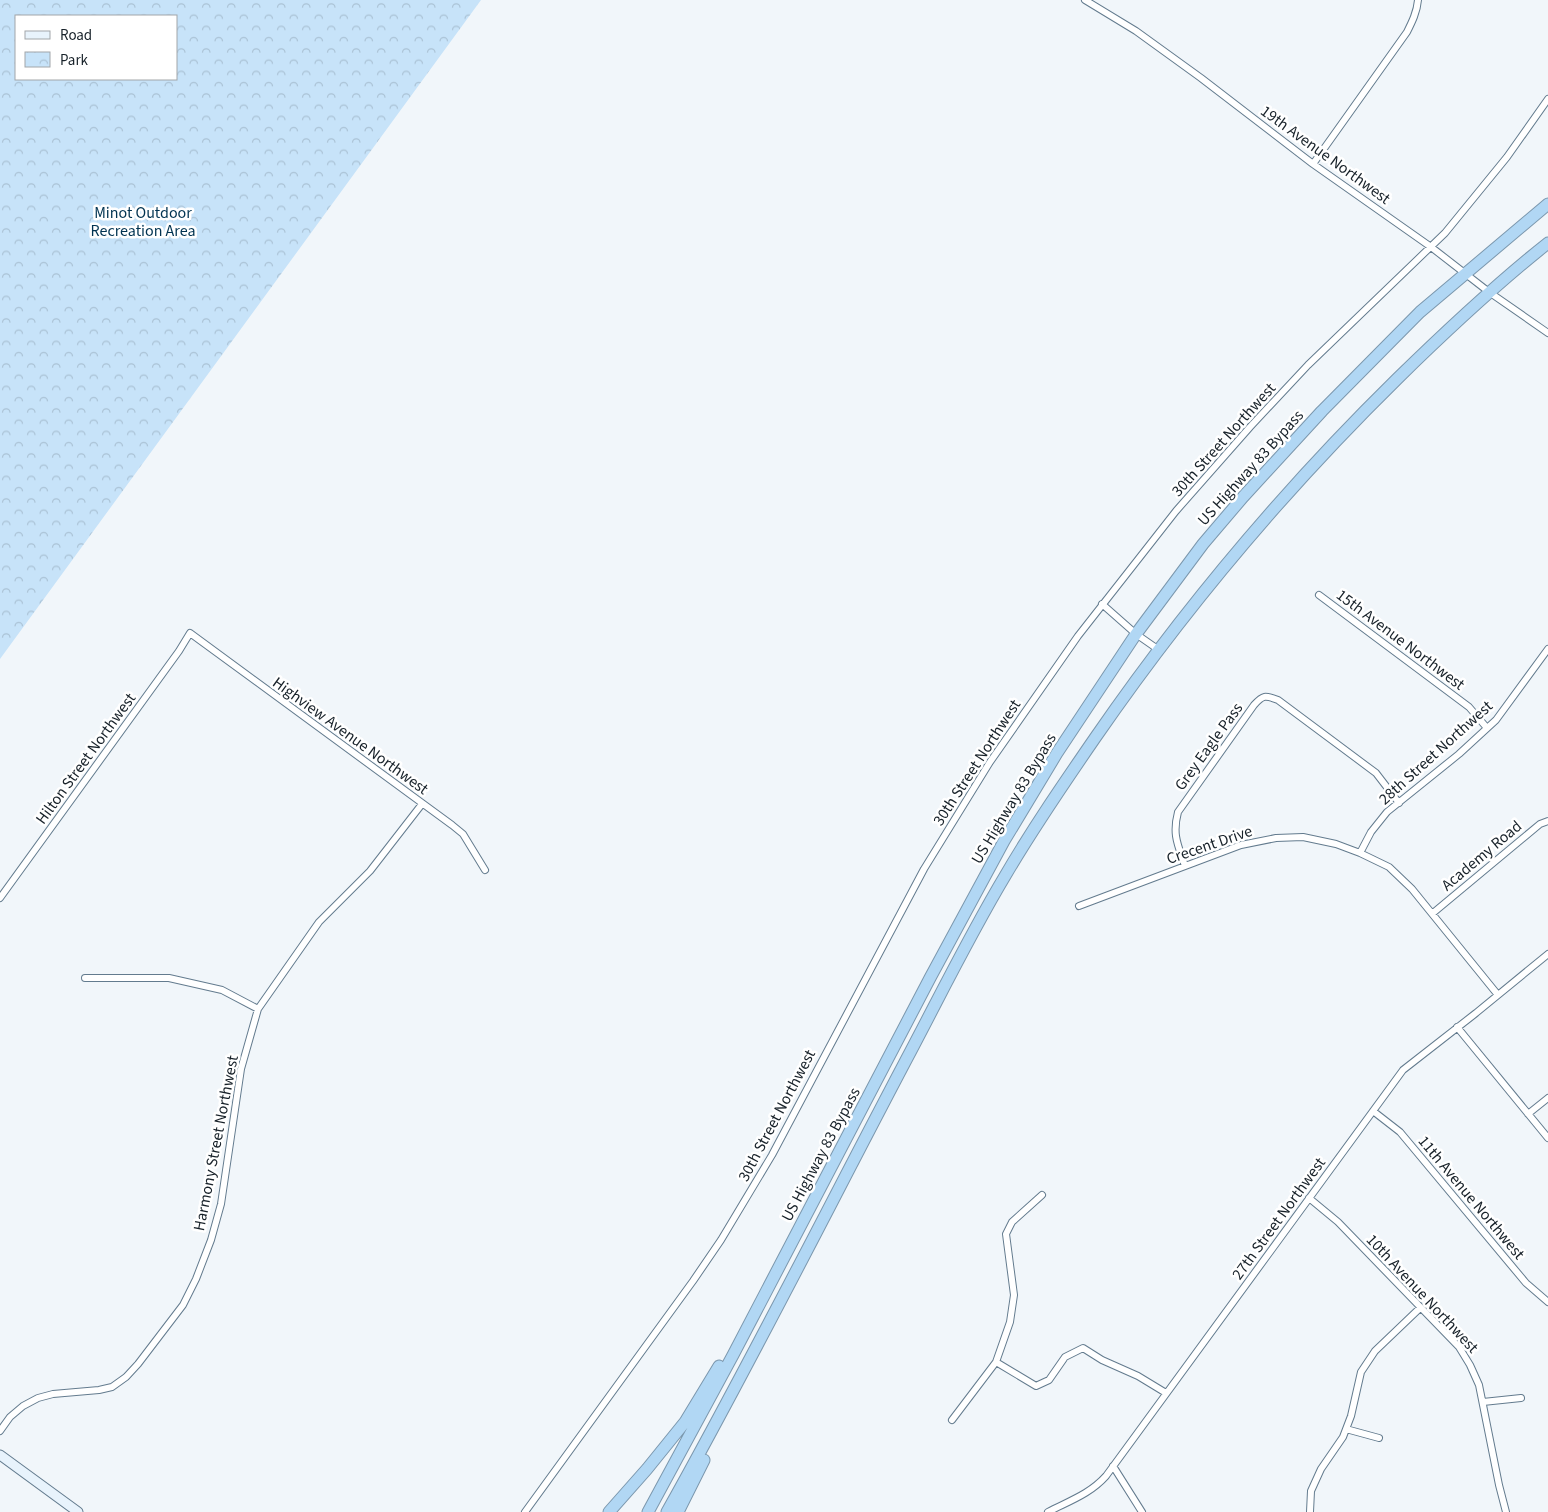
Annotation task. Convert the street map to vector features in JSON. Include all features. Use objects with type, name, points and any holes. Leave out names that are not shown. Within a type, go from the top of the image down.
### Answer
[{"type":"highway","name":"US Highway 83 Bypass","points":[[648,1512],[734,1355],[1004,841],[1062,745],[1136,634],[1203,544],[1282,454],[1353,379],[1420,312],[1548,204]]},
{"type":"highway","name":"US Highway 83 Bypass","points":[[667,1512],[973,932],[1045,810],[1136,679],[1187,612],[1250,536],[1350,424],[1489,292],[1548,243]]},
{"type":"highway","points":[[609,1512],[685,1422],[723,1360],[742,1337]]},
{"type":"highway","points":[[678,1512],[734,1400],[745,1366]]},
{"type":"street","name":"19th Avenue Northwest","points":[[1085,0],[1136,31],[1313,164],[1431,247],[1489,292],[1548,334]]},
{"type":"street","points":[[1313,164],[1407,32],[1414,18],[1418,0]]},
{"type":"street","name":"30th Street Northwest","points":[[525,1512],[721,1240],[772,1155],[924,868],[990,762],[1036,694],[1102,604],[1187,498],[1308,365],[1445,233],[1508,156],[1548,99]]},
{"type":"street","name":"15th Avenue Northwest","points":[[1319,595],[1470,707],[1487,728]]},
{"type":"street","points":[[1102,604],[1136,634],[1159,650]]},
{"type":"street","name":"Highview Avenue Northwest","points":[[190,633],[452,825],[463,834],[484,870]]},
{"type":"street","name":"Hilton Street Northwest","points":[[0,898],[179,651],[190,633]]},
{"type":"street","name":"28th Street Northwest","points":[[1360,853],[1371,832],[1387,812],[1459,754],[1496,720],[1548,650]]},
{"type":"street","name":"Grey Eagle Pass","points":[[1185,866],[1174,826],[1178,812],[1261,698],[1267,696],[1278,700],[1376,773],[1399,802]]},
{"type":"street","name":"Harmony Street Northwest","points":[[0,1431],[10,1417],[23,1406],[38,1398],[53,1394],[112,1387],[126,1377],[138,1364],[183,1305],[196,1279],[211,1240],[221,1204],[241,1069],[258,1009],[318,922],[370,871],[422,804]]},
{"type":"street","name":"Academy Road","points":[[1433,913],[1540,824],[1548,821]]},
{"type":"street","name":"Crecent Drive","points":[[1079,906],[1241,845],[1276,838],[1303,837],[1336,844],[1389,867],[1433,913],[1498,994]]},
{"type":"street","name":"27th Street Northwest","points":[[1048,1512],[1096,1487],[1113,1466],[1403,1070],[1548,954]]},
{"type":"street","points":[[85,978],[169,978],[222,990],[258,1009]]},
{"type":"street","points":[[1456,1027],[1548,1138]]},
{"type":"street","points":[[1528,1114],[1548,1098]]},
{"type":"street","name":"11th Avenue Northwest","points":[[1372,1112],[1400,1132],[1526,1283],[1548,1302]]},
{"type":"street","points":[[952,1420],[996,1362],[1010,1322],[1014,1295],[1006,1234],[1012,1222],[1042,1195]]},
{"type":"street","name":"10th Avenue Northwest","points":[[1309,1198],[1338,1222],[1459,1347],[1479,1385],[1506,1512]]},
{"type":"street","points":[[1310,1512],[1311,1491],[1322,1469],[1343,1437],[1351,1416],[1361,1372],[1375,1351],[1420,1308]]},
{"type":"street","points":[[996,1362],[1036,1386],[1049,1380],[1065,1357],[1083,1348],[1102,1360],[1138,1376],[1166,1393]]},
{"type":"street","points":[[1483,1402],[1520,1398]]},
{"type":"street","points":[[1346,1429],[1379,1438]]},
{"type":"street","points":[[0,1455],[78,1512]]},
{"type":"street","points":[[1113,1466],[1142,1512]]},
{"type":"green space","name":"Minot Outdoor Recreation Area","points":[[0,0],[481,0],[0,659]]}]
